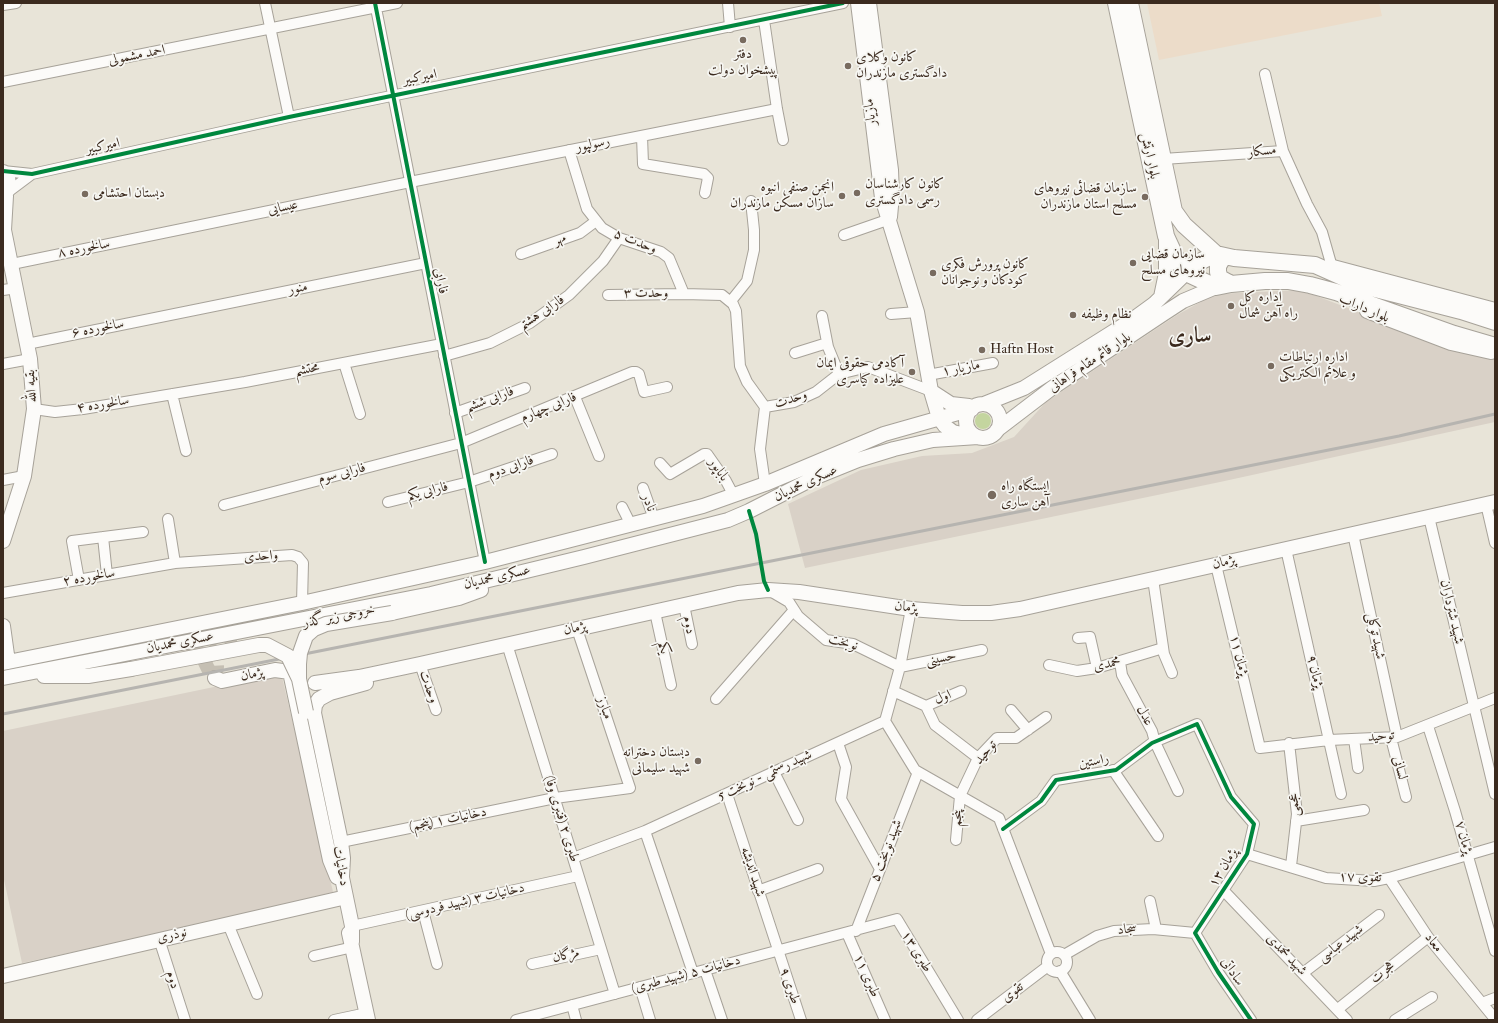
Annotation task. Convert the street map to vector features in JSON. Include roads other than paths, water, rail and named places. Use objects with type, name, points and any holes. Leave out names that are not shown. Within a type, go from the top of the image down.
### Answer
[{"type":"main road","name":"مازیار","points":[[858,3],[886,188]]},
{"type":"main road","name":"مازیار","points":[[869,3],[886,188],[882,198],[890,219],[917,312],[928,375],[939,418]]},
{"type":"main road","name":"بلوار ارتش","points":[[1116,3],[1166,236],[1178,262],[1186,273]]},
{"type":"main road","name":"بلوار ارتش","points":[[1130,3],[1174,211],[1184,225],[1220,255]]},
{"type":"main road","name":"بقیه الله","points":[[3,172],[8,178],[4,229],[12,264],[10,289],[27,344],[30,359],[34,409],[24,476],[3,541]]},
{"type":"main road","points":[[1161,297],[1166,273],[1166,236]]},
{"type":"main road","points":[[1220,255],[1218,272],[1223,286]]},
{"type":"main road","name":"بلوار داراب","points":[[1220,255],[1332,267],[1495,310]]},
{"type":"main road","name":"بلوار قائم مقام فراهانی","points":[[977,406],[1005,397],[1040,378],[1132,320],[1161,297],[1195,264],[1220,255]]},
{"type":"main road","points":[[1315,265],[1360,285],[1461,311],[1495,322]]},
{"type":"main road","points":[[1186,273],[1223,286]]},
{"type":"main road","name":"بلوار داراب","points":[[1223,286],[1265,281],[1288,281],[1310,285],[1357,307],[1451,343],[1495,353]]},
{"type":"main road","points":[[1310,285],[1336,292],[1454,334],[1495,346]]},
{"type":"main road","name":"بلوار قائم مقام فراهانی","points":[[997,430],[1052,388],[1183,301],[1223,286]]},
{"type":"main road","points":[[932,391],[951,404],[992,407],[998,413],[1000,422],[997,430],[986,437],[953,432],[945,426],[939,418]]},
{"type":"main road","points":[[976,436],[967,427],[966,422],[967,416],[977,406]]},
{"type":"main road","name":"عسکری محمدیان","points":[[5,662],[302,603],[485,562],[654,519],[734,496],[884,434],[977,406]]},
{"type":"main road","name":"عسکری محمدیان","points":[[8,676],[431,594],[522,572],[728,520],[816,477],[858,460],[894,449],[933,440],[976,436]]},
{"type":"main road","name":"پژمان","points":[[315,683],[416,665],[738,593],[768,590],[799,592],[911,608],[962,613],[991,613],[1020,609],[1490,503]]},
{"type":"main road","points":[[485,562],[487,580]]},
{"type":"main road","points":[[295,676],[300,653],[306,636],[314,629],[326,624],[392,613],[459,598],[522,572]]},
{"type":"main road","name":"خروجی زیر گذر","points":[[246,636],[416,602],[431,594]]},
{"type":"main road","points":[[3,626],[5,662]]},
{"type":"main road","points":[[8,676],[88,676],[259,645],[267,645],[288,656],[295,676],[330,860],[340,877]]},
{"type":"main road","points":[[85,661],[93,665],[187,648]]},
{"type":"main road","points":[[340,877],[343,858],[341,842],[314,713],[315,705],[319,699],[330,693],[401,673],[416,665]]},
{"type":"main road","name":"پژمان","points":[[215,678],[222,681],[275,670],[295,676]]},
{"type":"main road","name":"دخانیات","points":[[295,676],[306,712],[323,790],[323,803],[352,926],[353,945]]},
{"type":"main road","name":"دخانیات","points":[[340,877],[342,898],[368,1016]]},
{"type":"main road","name":"نوذری","points":[[3,976],[342,898]]},
{"type":"street","points":[[3,6],[16,3]]},
{"type":"street","points":[[265,3],[289,117]]},
{"type":"street","name":"احمد مشمولی","points":[[3,82],[271,30],[375,5],[397,3]]},
{"type":"street","points":[[728,3],[730,27]]},
{"type":"street","name":"امیرکبیر","points":[[3,172],[32,174],[393,95],[842,3]]},
{"type":"street","name":"فارابی","points":[[375,5],[485,562]]},
{"type":"street","points":[[764,20],[783,140]]},
{"type":"street","name":"مسکار","points":[[1163,159],[1283,151],[1265,74]]},
{"type":"street","name":"رسولپور","points":[[410,182],[777,109]]},
{"type":"street","points":[[642,136],[643,164],[704,174],[708,178],[705,193]]},
{"type":"street","name":"وحدت ۵","points":[[569,150],[587,209],[602,228],[619,238],[661,252],[669,258],[684,294]]},
{"type":"street","points":[[1283,151],[1307,204],[1322,232],[1332,267]]},
{"type":"street","points":[[6,198],[32,174]]},
{"type":"street","name":"عیسایی","points":[[156,235],[410,182]]},
{"type":"street","points":[[731,301],[747,281],[754,250],[754,230],[751,201]]},
{"type":"street","points":[[844,235],[890,219]]},
{"type":"street","name":"مهر","points":[[521,254],[580,233],[596,220]]},
{"type":"street","name":"سالخورده ۸","points":[[12,264],[156,235]]},
{"type":"street","name":"فارابی هشتم","points":[[444,356],[490,343],[530,323],[569,295],[603,261],[619,238]]},
{"type":"street","name":"منور","points":[[169,315],[426,263]]},
{"type":"street","name":"وحدت ۳","points":[[608,294],[684,294]]},
{"type":"street","points":[[684,294],[722,295],[731,301],[736,311],[740,366],[748,382],[765,407]]},
{"type":"street","points":[[891,314],[917,312]]},
{"type":"street","name":"سالخورده ۶","points":[[27,344],[169,315]]},
{"type":"street","points":[[822,316],[827,343],[839,374]]},
{"type":"street","points":[[795,353],[827,343]]},
{"type":"street","name":"محتشم","points":[[172,394],[442,344]]},
{"type":"street","points":[[3,364],[30,359]]},
{"type":"street","points":[[344,363],[360,414]]},
{"type":"street","name":"مازیار ۱","points":[[928,375],[993,363]]},
{"type":"street","name":"وحدت","points":[[765,484],[760,449],[765,407],[778,406],[794,402],[816,392],[839,374],[868,367],[932,391]]},
{"type":"street","name":"فارابی چهارم","points":[[461,443],[636,372],[639,374],[644,392],[667,388]]},
{"type":"street","name":"فارابی ششم","points":[[455,413],[525,388]]},
{"type":"street","points":[[172,394],[186,451]]},
{"type":"street","name":"سالخورده ۴","points":[[34,409],[55,412],[83,409],[172,394]]},
{"type":"street","points":[[575,397],[599,456]]},
{"type":"street","name":"فارابی سوم","points":[[224,505],[461,443]]},
{"type":"street","name":"فارابی دوم","points":[[469,482],[552,454]]},
{"type":"street","name":"باباپور","points":[[660,463],[670,474],[704,454],[707,454],[726,481],[734,496]]},
{"type":"street","points":[[3,480],[24,476]]},
{"type":"street","name":"فارابی یکم","points":[[388,502],[469,482]]},
{"type":"street","name":"نادر","points":[[643,488],[654,519]]},
{"type":"street","points":[[1490,503],[1495,543]]},
{"type":"street","points":[[622,507],[631,525]]},
{"type":"street","name":"شهید شترداران","points":[[1429,517],[1495,794]]},
{"type":"street","points":[[168,519],[175,563]]},
{"type":"street","points":[[79,580],[72,541],[143,532]]},
{"type":"street","name":"شهید توکلی","points":[[1353,534],[1394,738]]},
{"type":"street","points":[[103,537],[107,575]]},
{"type":"street","name":"پژمان ۹","points":[[1286,549],[1341,794]]},
{"type":"street","name":"واحدی","points":[[175,563],[292,555],[298,557],[303,563],[302,603]]},
{"type":"street","name":"سالخورده ۲","points":[[3,593],[175,563]]},
{"type":"street","name":"پژمان ۱۱","points":[[1216,565],[1260,748]]},
{"type":"street","points":[[1153,579],[1163,648],[1172,673]]},
{"type":"street","name":"نوبخت","points":[[768,590],[789,602],[798,616],[826,640],[852,644],[900,667]]},
{"type":"street","name":"دوم","points":[[684,605],[692,644]]},
{"type":"street","points":[[911,608],[900,667],[885,721],[915,770],[999,818],[1051,954]]},
{"type":"street","points":[[716,699],[794,610]]},
{"type":"street","name":"یکم","points":[[655,612],[671,685]]},
{"type":"street","name":"مبارز","points":[[577,629],[630,788]]},
{"type":"street","points":[[1078,638],[1090,637],[1097,668]]},
{"type":"street","name":"طبری ۲ (قنبری وفا)","points":[[507,644],[615,994]]},
{"type":"street","name":"محمدی","points":[[1049,665],[1077,671],[1120,662],[1163,648]]},
{"type":"street","name":"حسینی","points":[[900,667],[982,650]]},
{"type":"street","name":"عدل","points":[[1120,662],[1122,675],[1152,731],[1155,742],[1178,791]]},
{"type":"street","name":"وحدت","points":[[416,665],[436,710]]},
{"type":"street","points":[[893,691],[926,706],[935,725],[978,758]]},
{"type":"street","name":"اول","points":[[926,706],[961,691]]},
{"type":"street","name":"توحید","points":[[1260,748],[1289,743],[1329,740],[1394,738],[1428,726],[1495,698]]},
{"type":"street","points":[[1011,710],[1028,730]]},
{"type":"street","name":"توحید","points":[[960,796],[978,758],[996,738],[1016,738],[1046,717]]},
{"type":"street","name":"شهید رستمی - نوبخت 5","points":[[573,858],[645,831],[885,721]]},
{"type":"street","name":"راستین","points":[[1003,829],[1041,801],[1056,780],[1113,770],[1137,756],[1155,742],[1197,724]]},
{"type":"street","name":"پژمان ۱۳","points":[[1196,935],[1247,854],[1254,824],[1231,797],[1197,724]]},
{"type":"street","name":"پژمان ۷","points":[[1428,726],[1495,951]]},
{"type":"street","name":"لسانی","points":[[1394,738],[1406,797]]},
{"type":"street","points":[[1354,739],[1358,768]]},
{"type":"street","points":[[838,743],[846,767],[841,799],[880,869]]},
{"type":"street","name":"عجمی","points":[[1289,743],[1297,814],[1291,866]]},
{"type":"street","points":[[1113,770],[1158,836]]},
{"type":"street","points":[[774,772],[798,820]]},
{"type":"street","name":"شهید نوبخت ۵","points":[[851,932],[880,869],[918,772]]},
{"type":"street","name":"دخانیات ۱ (پنجم)","points":[[341,842],[555,798],[630,788]]},
{"type":"street","name":"شهید اندیشه","points":[[727,794],[778,951]]},
{"type":"street","name":"پنجم","points":[[956,840],[960,796]]},
{"type":"street","points":[[1296,821],[1364,810]]},
{"type":"street","points":[[645,831],[693,974]]},
{"type":"street","name":"تقوی ۱۷","points":[[1247,854],[1291,866],[1326,878],[1374,881],[1495,847]]},
{"type":"street","points":[[758,891],[818,869]]},
{"type":"street","name":"دخانیات ۳ (شهید فردوسی)","points":[[352,926],[423,912],[578,876]]},
{"type":"street","name":"معاد","points":[[1389,878],[1428,937],[1495,1019]]},
{"type":"street","name":"شهید محمدی","points":[[1224,891],[1347,1020]]},
{"type":"street","points":[[1150,901],[1156,929]]},
{"type":"street","points":[[423,912],[437,964]]},
{"type":"street","name":"شهید عباسی","points":[[1303,973],[1379,915]]},
{"type":"street","name":"طبری ۱۳","points":[[851,932],[897,919],[958,1020]]},
{"type":"street","points":[[228,924],[257,994]]},
{"type":"street","name":"سجاد","points":[[1064,955],[1103,934],[1134,928],[1156,929],[1196,935]]},
{"type":"street","name":"دخانیات ۵ (شهید طبری)","points":[[516,1020],[851,932]]},
{"type":"street","name":"طبری ۱۱","points":[[851,932],[885,1020]]},
{"type":"street","name":"ساداتی","points":[[1196,935],[1218,972],[1251,1020]]},
{"type":"street","name":"هجرت","points":[[1338,1010],[1428,937]]},
{"type":"street","name":"دوم","points":[[159,939],[184,1020]]},
{"type":"street","points":[[314,956],[353,945]]},
{"type":"street","name":"مژگان","points":[[532,964],[601,949]]},
{"type":"street","name":"طبری ۹","points":[[778,951],[801,1020]]},
{"type":"street","points":[[1060,952],[1064,955],[1066,964],[1060,971],[1056,972],[1048,966],[1048,957],[1051,954],[1060,952]]},
{"type":"street","name":"تقوی","points":[[977,1020],[1048,966]]},
{"type":"street","points":[[705,970],[722,1020]]},
{"type":"street","points":[[1060,971],[1086,1019]]},
{"type":"street","points":[[640,987],[650,1020]]},
{"type":"street","points":[[1395,1020],[1432,997]]},
{"type":"street","points":[[1482,1002],[1495,998]]},
{"type":"street","points":[[572,1005],[576,1020]]},
{"type":"street","points":[[334,1020],[368,1016]]},
{"type":"tunnel","points":[[187,648],[197,651],[202,656],[210,673],[215,678],[217,667],[216,649],[219,643],[225,639],[237,637]]},
{"type":"railway","points":[[3,714],[1399,436],[1495,414]]},
{"type":"place","name":"دفتر پیشخوان دولت","points":[[743,40]]},
{"type":"place","name":"کانون وکلای دادگستری مازندران","points":[[848,66]]},
{"type":"place","name":"کانون کارشناسان رسمی دادگستری","points":[[857,193]]},
{"type":"place","name":"دبستان احتشامی","points":[[85,194]]},
{"type":"place","name":"انجمن صنفی انبوه سازان مسکن مازندران","points":[[842,196]]},
{"type":"place","name":"سازمان قضائی نیروهای مسلح استان مازندران","points":[[1145,197]]},
{"type":"place","name":"سازمان قضایی نیروهای مسلح","points":[[1133,263]]},
{"type":"place","name":"کانون پرورش فکری کودکان و نوجوانان","points":[[933,273]]},
{"type":"place","name":"اداره کل راه آهن شمال","points":[[1231,306]]},
{"type":"place","name":"نظام وظیفه","points":[[1073,315]]},
{"type":"place","name":"Haftn Host","points":[[982,350]]},
{"type":"place","name":"اداره ارتباطات و علائم الکتریکی","points":[[1271,366]]},
{"type":"place","name":"آکادمی حقوقی ایمان علیزاده کیاسری","points":[[912,372]]},
{"type":"place","name":"ایستگاه راه آهن ساری","points":[[992,495]]},
{"type":"place","name":"دبستان دخترانه شهید سلیمانی","points":[[698,761]]},
{"type":"district","name":"ساری","points":[[1190,337]]}]
